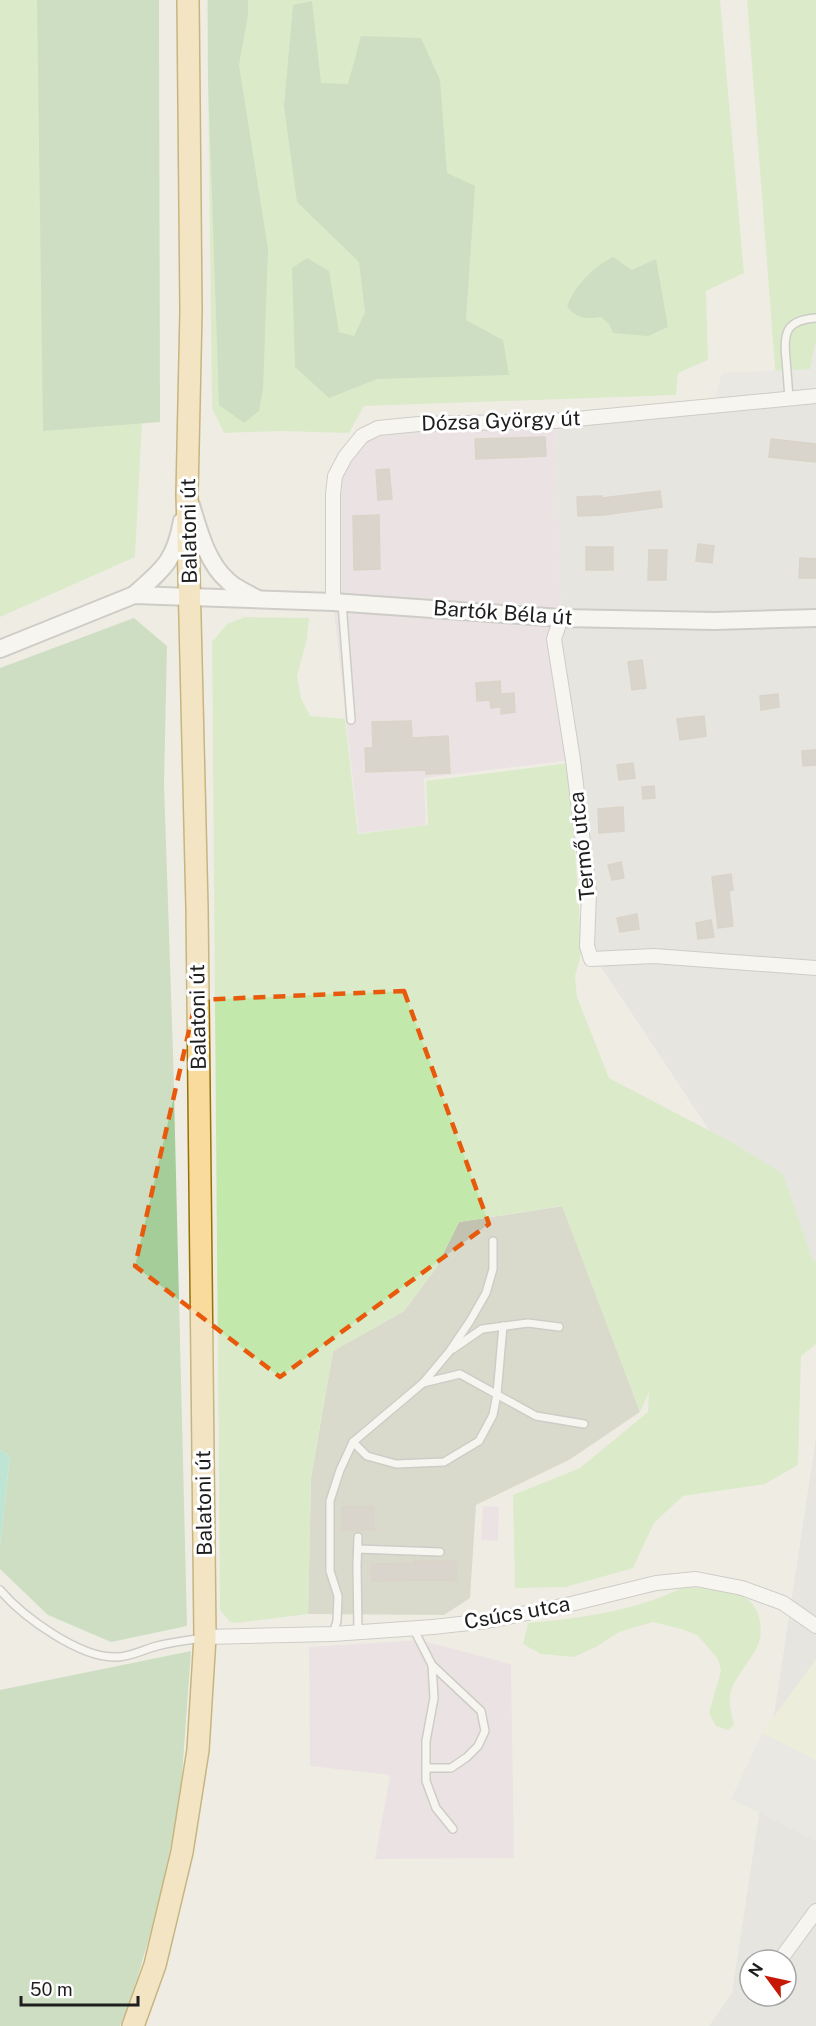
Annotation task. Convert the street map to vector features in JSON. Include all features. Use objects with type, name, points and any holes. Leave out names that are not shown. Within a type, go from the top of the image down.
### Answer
[{"type":"main road","name":"Balatoni út","points":[[133,2026],[155,1965],[182,1852],[198,1750],[205,1637],[196,897],[187,494],[191,311],[188,0]]},
{"type":"street","name":"Dózsa György út","points":[[337,602],[333,494],[335,476],[345,457],[362,436],[378,428],[419,424],[555,421],[816,396]]},
{"type":"street","points":[[0,649],[134,595],[166,567],[172,556],[180,537],[187,494]]},
{"type":"street","points":[[187,494],[202,539],[220,573],[228,582],[257,599]]},
{"type":"street","points":[[134,595],[190,597]]},
{"type":"street","name":"Bartók Béla út","points":[[190,597],[337,602],[561,618],[714,621],[816,618]]},
{"type":"street","name":"Termő utca","points":[[561,618],[554,639],[573,760],[589,892],[587,946],[591,959],[654,956],[816,968]]},
{"type":"street","name":"Csúcs utca","points":[[205,1637],[333,1634],[487,1621],[657,1583],[696,1579],[742,1588],[783,1603],[816,1626]]},
{"type":"street","points":[[789,1948],[816,1911]]},
{"type":"lane","points":[[789,398],[784,338],[788,329],[796,323],[816,318]]},
{"type":"lane","points":[[337,602],[351,720]]},
{"type":"lane","points":[[333,1634],[337,1621],[338,1596],[330,1571],[330,1501],[340,1470],[353,1442],[423,1383],[448,1352],[486,1293],[493,1269],[493,1241]]},
{"type":"lane","points":[[448,1352],[482,1329],[528,1323],[559,1327]]},
{"type":"lane","points":[[353,1442],[367,1455],[396,1464],[444,1462],[479,1442],[493,1415],[503,1326]]},
{"type":"lane","points":[[423,1383],[460,1374],[536,1416],[584,1424]]},
{"type":"lane","points":[[358,1537],[358,1632]]},
{"type":"lane","points":[[358,1549],[440,1552]]},
{"type":"lane","points":[[0,1590],[31,1621],[65,1641],[92,1653],[118,1658],[160,1645],[205,1637]]},
{"type":"lane","points":[[413,1628],[432,1665],[481,1711],[485,1731],[478,1746],[467,1758],[451,1768],[426,1768]]},
{"type":"lane","points":[[432,1665],[434,1698],[426,1741],[426,1781],[436,1808],[453,1829]]},
{"type":"highlighted area","points":[[404,991],[489,1224],[280,1377],[135,1266],[196,1000]]},
{"type":"shaded area","points":[[816,340],[816,392],[715,397],[722,373],[810,369]]},
{"type":"shaded area","points":[[816,378],[816,1291],[587,946],[554,639],[561,618],[555,421],[788,398]]},
{"type":"shaded area","points":[[555,421],[561,618],[554,639],[573,760],[424,778],[426,825],[359,833],[333,602],[333,494],[345,457],[378,428]]},
{"type":"shaded area","points":[[563,1206],[640,1412],[569,1460],[476,1505],[470,1598],[444,1615],[308,1614],[311,1478],[333,1351],[404,1311],[436,1268],[459,1222]]},
{"type":"shaded area","points":[[816,1438],[816,2026],[709,2026],[732,1993],[738,1953],[738,2008],[798,2008],[798,1948],[739,1948]]},
{"type":"shaded area","points":[[483,1506],[499,1507],[498,1541],[481,1540]]},
{"type":"shaded area","points":[[419,1640],[511,1664],[514,1858],[375,1859],[390,1775],[310,1766],[309,1647]]},
{"type":"shaded area","points":[[816,1659],[816,1761],[762,1733]]},
{"type":"shaded area","points":[[762,1733],[816,1761],[816,1841],[731,1799]]},
{"type":"green space","points":[[0,0],[152,0],[152,228],[135,557],[0,617]]},
{"type":"green space","points":[[37,0],[159,0],[160,422],[43,431]]},
{"type":"green space","points":[[207,0],[720,0],[744,273],[706,291],[708,360],[678,373],[676,395],[364,406],[349,433],[280,431],[224,433],[212,408]]},
{"type":"green space","points":[[208,0],[248,0],[248,15],[239,65],[268,249],[263,389],[259,411],[244,423],[219,405],[208,78]]},
{"type":"green space","points":[[747,0],[816,0],[816,378],[776,381]]},
{"type":"green space","points":[[312,1],[321,83],[348,84],[361,36],[421,38],[440,80],[447,173],[475,186],[466,320],[503,340],[509,375],[377,379],[329,398],[295,367],[292,268],[307,258],[329,271],[339,332],[354,336],[365,312],[359,262],[297,202],[284,106],[293,5]]},
{"type":"green space","points":[[613,257],[632,270],[656,259],[668,327],[648,336],[613,333],[609,324],[601,317],[582,317],[567,307],[574,292],[585,278],[598,266]]},
{"type":"green space","points":[[245,617],[309,618],[307,639],[297,676],[301,698],[310,716],[345,719],[358,834],[428,825],[426,781],[569,763],[582,951],[575,976],[577,997],[609,1078],[733,1143],[783,1174],[813,1261],[816,1263],[816,1344],[801,1356],[798,1465],[765,1484],[683,1496],[654,1523],[633,1568],[566,1587],[515,1588],[513,1495],[580,1468],[648,1412],[649,1392],[640,1412],[562,1206],[459,1222],[436,1268],[404,1311],[333,1351],[311,1478],[308,1614],[236,1623],[230,1622],[220,1610],[212,642],[227,624]]},
{"type":"green space","points":[[134,618],[167,646],[164,784],[187,1626],[111,1642],[48,1615],[0,1569],[0,1546],[10,1456],[0,1450],[0,668]]},
{"type":"green space","points":[[0,1450],[10,1456],[0,1546]]},
{"type":"green space","points":[[684,1587],[717,1589],[739,1594],[755,1607],[759,1617],[761,1631],[758,1645],[731,1691],[730,1704],[734,1725],[728,1730],[716,1726],[709,1713],[721,1671],[718,1659],[697,1635],[653,1622],[619,1632],[596,1647],[574,1657],[541,1654],[523,1644],[528,1623],[588,1616],[628,1608]]},
{"type":"green space","points":[[191,1651],[180,1803],[158,1907],[132,1996],[120,2026],[0,2026],[0,1690]]},
{"type":"building","points":[[545,437],[546,456],[476,459],[475,439]]},
{"type":"building","points":[[771,439],[816,444],[816,462],[769,457]]},
{"type":"building","points":[[389,469],[392,499],[378,500],[376,470]]},
{"type":"building","points":[[660,491],[662,507],[578,516],[577,497],[602,496],[602,498]]},
{"type":"building","points":[[379,515],[380,569],[354,570],[353,516]]},
{"type":"building","points":[[698,544],[714,546],[712,563],[696,561]]},
{"type":"building","points":[[586,547],[613,547],[613,570],[586,570]]},
{"type":"building","points":[[649,550],[667,550],[666,580],[648,580]]},
{"type":"building","points":[[800,558],[816,559],[816,578],[799,578]]},
{"type":"building","points":[[642,660],[646,688],[632,690],[628,662]]},
{"type":"building","points":[[500,681],[501,694],[514,693],[515,712],[501,714],[501,707],[491,708],[490,700],[477,701],[476,683]]},
{"type":"building","points":[[778,694],[779,707],[761,710],[760,696]]},
{"type":"building","points":[[704,716],[706,736],[680,740],[677,719]]},
{"type":"building","points":[[411,721],[412,738],[448,736],[450,773],[426,774],[426,770],[366,772],[365,748],[373,748],[372,722]]},
{"type":"building","points":[[816,750],[816,765],[803,766],[802,751]]},
{"type":"building","points":[[633,763],[635,778],[619,780],[617,765]]},
{"type":"building","points":[[654,786],[655,798],[643,799],[642,787]]},
{"type":"building","points":[[623,807],[624,831],[599,833],[598,809]]},
{"type":"building","points":[[621,862],[624,878],[612,880],[608,865]]},
{"type":"building","points":[[731,874],[733,890],[729,891],[733,926],[718,928],[712,877]]},
{"type":"building","points":[[637,914],[639,929],[620,932],[617,918]]},
{"type":"building","points":[[711,920],[714,937],[698,939],[696,923]]},
{"type":"building","points":[[342,1507],[374,1507],[374,1530],[342,1530]]},
{"type":"building","points":[[415,1561],[456,1561],[456,1580],[372,1581],[372,1564],[415,1563]]}]
